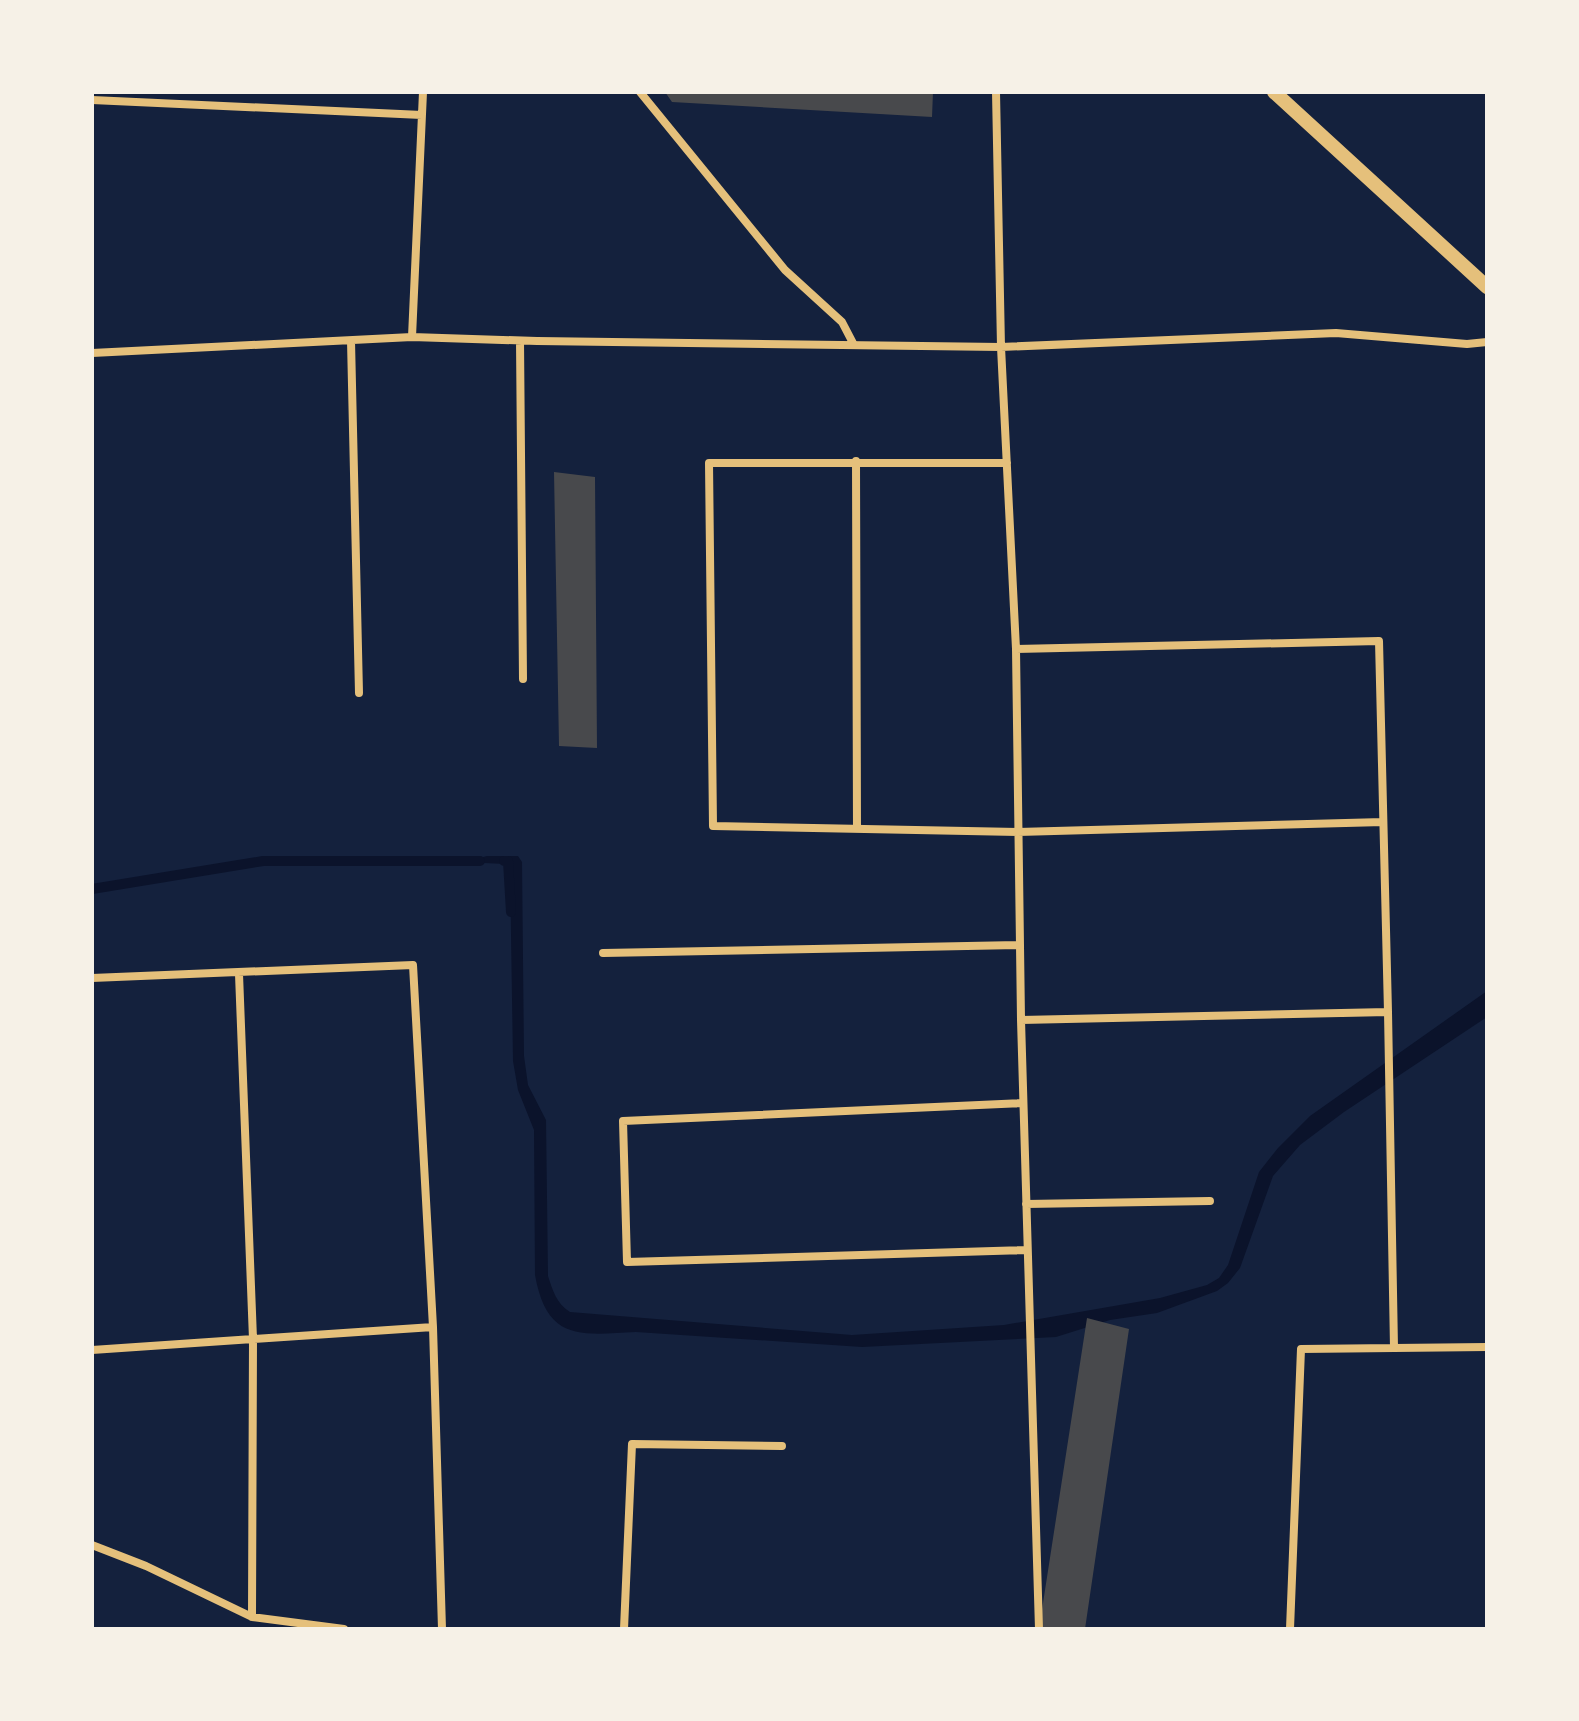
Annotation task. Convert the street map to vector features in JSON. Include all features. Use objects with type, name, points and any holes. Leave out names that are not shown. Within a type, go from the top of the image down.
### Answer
[{"type":"street","points":[[412,337],[423,92]]},
{"type":"street","points":[[640,92],[785,270],[842,322],[854,345]]},
{"type":"street","points":[[996,92],[1001,347],[1016,649],[1019,945],[1039,1629]]},
{"type":"street","points":[[1274,92],[1487,287]]},
{"type":"street","points":[[92,100],[422,115]]},
{"type":"street","points":[[92,353],[412,337],[1001,347],[1336,333],[1467,344],[1487,342]]},
{"type":"street","points":[[351,341],[359,693]]},
{"type":"street","points":[[520,341],[523,679]]},
{"type":"street","points":[[856,461],[857,829]]},
{"type":"street","points":[[1007,463],[709,463],[713,826],[1018,832],[1383,822]]},
{"type":"street","points":[[1016,649],[1379,641],[1394,1348]]},
{"type":"street","points":[[603,953],[1019,945]]},
{"type":"street","points":[[92,978],[413,965],[433,1327],[442,1629]]},
{"type":"street","points":[[239,974],[253,1339],[252,1617]]},
{"type":"street","points":[[1021,1020],[1388,1012]]},
{"type":"street","points":[[1023,1103],[623,1121],[623,1137],[627,1262],[1027,1250]]},
{"type":"street","points":[[1026,1204],[1210,1201]]},
{"type":"street","points":[[92,1350],[433,1327]]},
{"type":"street","points":[[1290,1629],[1301,1349],[1487,1347]]},
{"type":"street","points":[[624,1629],[632,1444],[782,1446]]},
{"type":"street","points":[[92,1545],[146,1566],[252,1617],[344,1629]]},
{"type":"water","points":[[487,856],[518,856],[522,862],[524,1056],[528,1085],[546,1120],[548,1276],[558,1301],[570,1312],[852,1335],[1004,1325],[1160,1298],[1207,1285],[1219,1278],[1228,1265],[1259,1172],[1310,1116],[1487,991],[1487,1017],[1300,1145],[1273,1176],[1240,1268],[1228,1283],[1217,1291],[1157,1313],[1110,1320],[1056,1337],[862,1347],[636,1332],[582,1333],[557,1323],[548,1312],[540,1297],[535,1275],[534,1130],[518,1090],[513,1061],[510,870],[505,864],[463,862]]},
{"type":"building","points":[[665,92],[933,92],[932,117],[672,102]]},
{"type":"building","points":[[554,472],[595,477],[597,748],[559,746]]},
{"type":"building","points":[[1087,1318],[1129,1329],[1085,1629],[1039,1629]]},
{"type":"waterway","points":[[92,889],[263,861],[480,861]]},
{"type":"waterway","points":[[504,861],[508,861],[511,912]]}]
